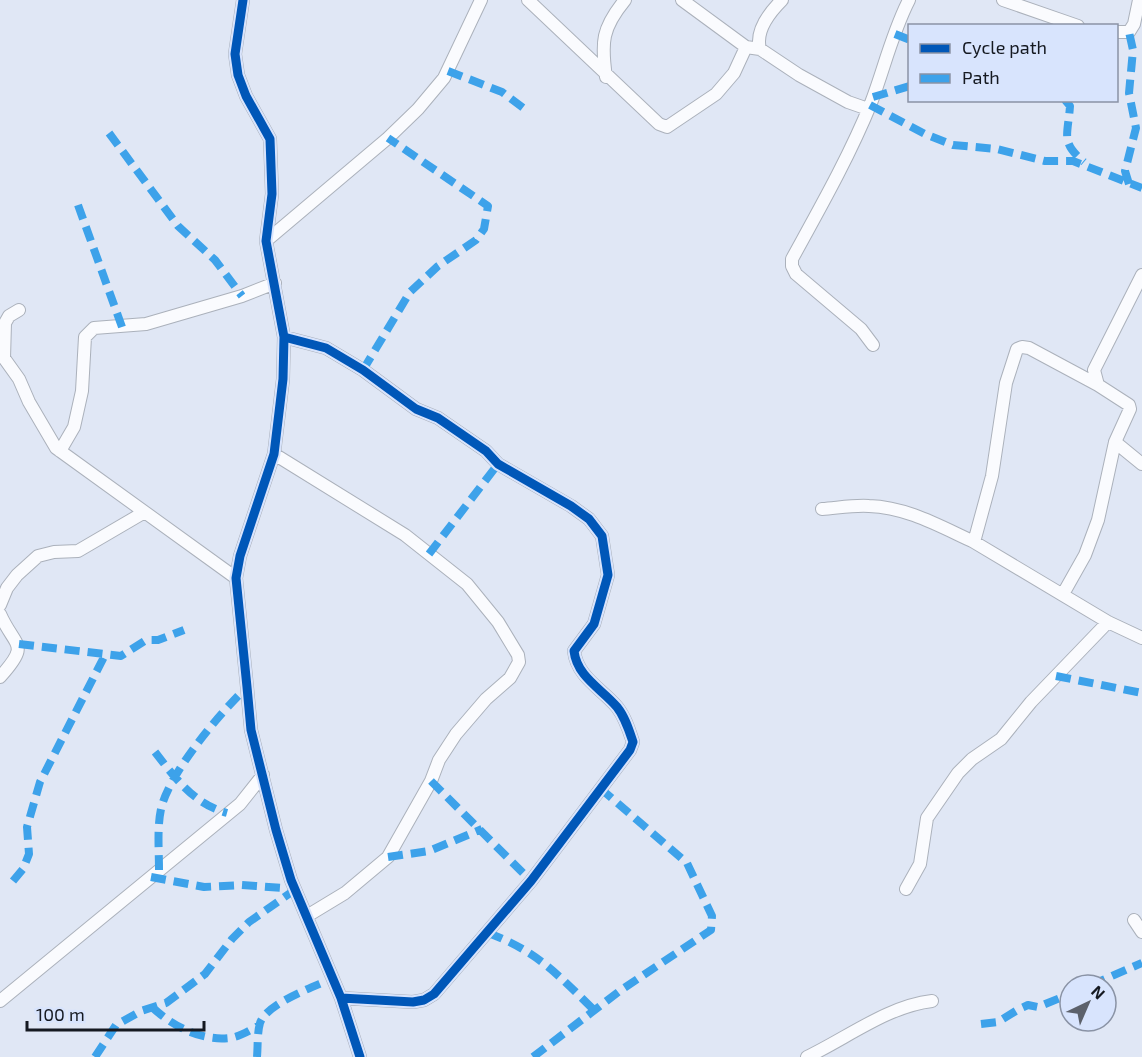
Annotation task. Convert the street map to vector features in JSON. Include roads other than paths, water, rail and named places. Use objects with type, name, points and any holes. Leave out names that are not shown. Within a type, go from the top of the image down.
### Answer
[{"type":"street","points":[[243,0],[236,40],[238,75],[246,96],[270,139],[272,194],[266,241],[284,337],[284,379],[274,454],[240,556],[236,578],[251,730],[291,880],[341,998],[360,1057]]},
{"type":"street","points":[[266,241],[418,110],[444,78],[481,0]]},
{"type":"street","points":[[528,0],[606,77],[659,124],[667,126],[674,125],[717,94],[734,73],[746,47]]},
{"type":"street","points":[[606,77],[603,55],[605,31],[611,17],[625,0]]},
{"type":"street","points":[[682,0],[746,47],[760,49],[799,75],[848,102],[868,109]]},
{"type":"street","points":[[760,49],[759,32],[774,8],[782,0]]},
{"type":"street","points":[[873,345],[861,329],[796,274],[792,266],[792,259],[836,179],[868,109],[900,18],[909,0]]},
{"type":"street","points":[[1003,0],[1072,24]]},
{"type":"street","points":[[1118,32],[1130,32],[1139,0]]},
{"type":"street","points":[[1098,385],[1094,370],[1142,275]]},
{"type":"street","points":[[60,451],[74,427],[82,391],[85,337],[94,328],[146,324],[242,296],[275,283]]},
{"type":"street","points":[[18,310],[9,316],[5,323],[4,358],[60,451],[236,578]]},
{"type":"street","points":[[284,337],[326,348],[363,370],[416,409],[438,418],[486,451],[498,464],[571,506],[589,519],[602,536],[608,576],[594,624],[574,651],[575,662],[600,692],[617,707],[633,742],[630,750],[531,881],[434,994],[424,1000],[413,1002],[341,998]]},
{"type":"street","points":[[974,543],[992,476],[1006,383],[1017,350],[1022,347],[1029,348],[1098,385],[1129,405],[1131,409],[1115,442],[1098,520],[1085,555],[1063,594]]},
{"type":"street","points":[[1115,442],[1142,464]]},
{"type":"street","points":[[274,454],[405,535],[467,584],[498,622],[518,655],[519,662],[510,678],[486,699],[456,734],[439,760],[431,781],[388,857],[345,893],[307,916]]},
{"type":"street","points":[[822,508],[869,506],[893,509],[919,517],[974,543],[1108,622],[1142,638]]},
{"type":"street","points":[[0,605],[17,575],[38,556],[54,552],[78,551],[143,513]]},
{"type":"street","points":[[0,614],[19,644],[18,654],[0,677]]},
{"type":"street","points":[[906,889],[920,864],[927,818],[958,773],[972,759],[1001,739],[1031,702],[1108,622]]},
{"type":"street","points":[[0,1001],[240,804],[263,775]]},
{"type":"street","points":[[1134,920],[1142,932]]},
{"type":"street","points":[[807,1057],[887,1016],[919,1003],[932,1001]]}]
